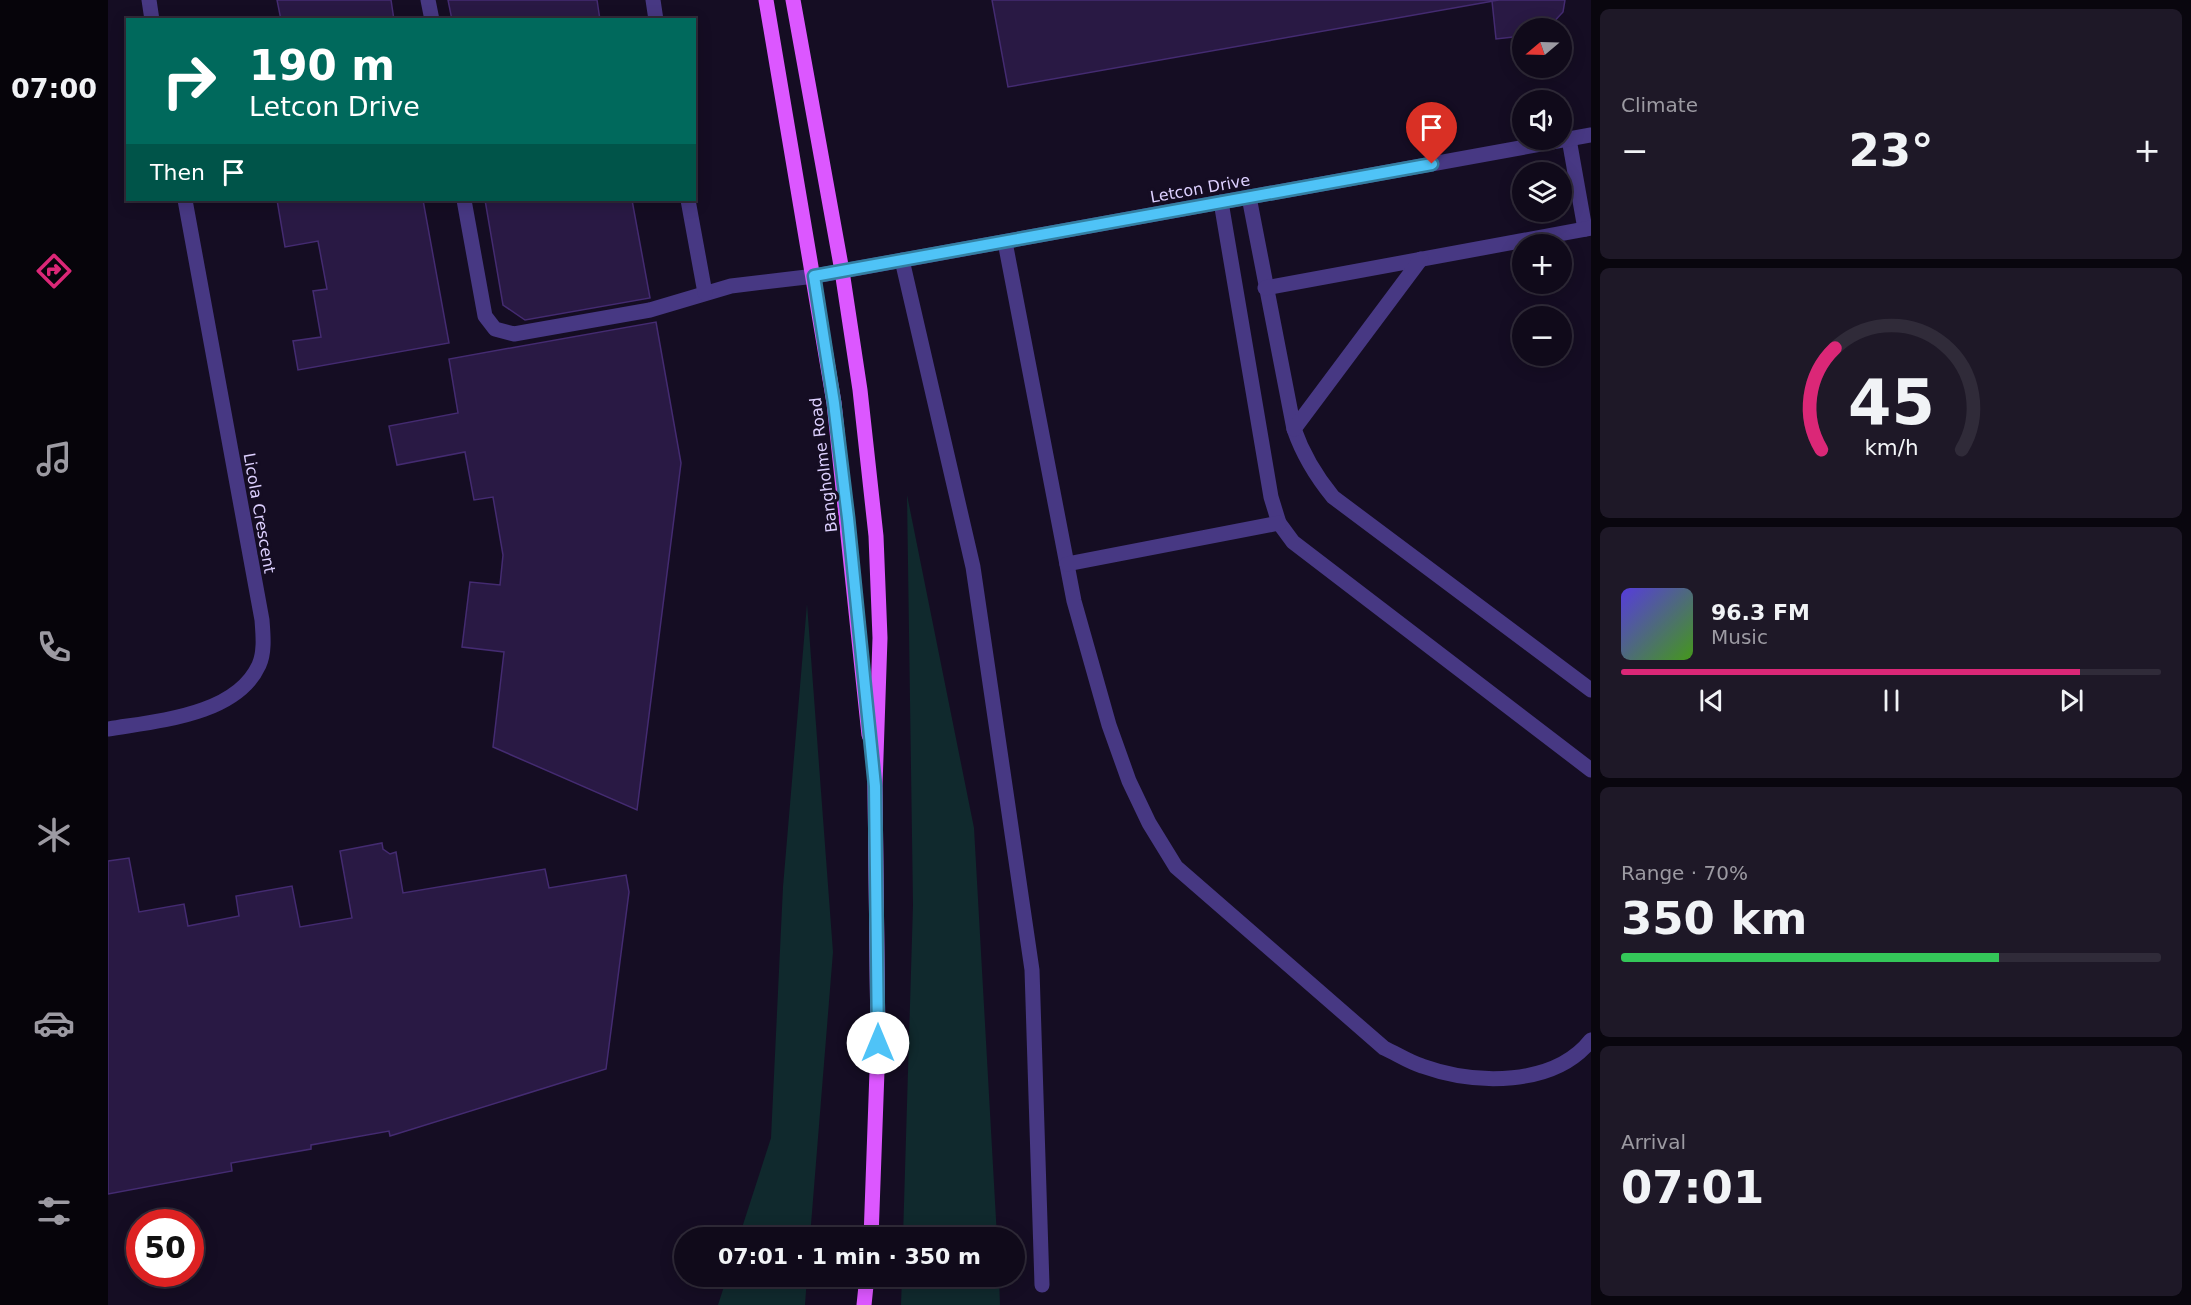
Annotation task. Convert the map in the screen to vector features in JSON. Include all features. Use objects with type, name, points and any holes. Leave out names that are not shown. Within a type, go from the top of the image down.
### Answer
[{"type":"main road","name":"Bangholme Road","points":[[766,0],[814,276],[846,506],[875,786]]},
{"type":"main road","name":"Bangholme Road","points":[[793,0],[842,271],[860,390],[876,536],[880,638],[875,786],[879,1032],[871,1227]]},
{"type":"main road","points":[[864,1305],[866,1287]]},
{"type":"street","points":[[149,0],[152,18]]},
{"type":"street","points":[[428,0],[432,18]]},
{"type":"street","points":[[653,0],[656,18]]},
{"type":"street","name":"Letcon Drive","points":[[1572,138],[1591,135]]},
{"type":"street","name":"Letcon Drive","points":[[464,201],[483,309],[490,323],[502,332],[514,334],[650,310],[731,286],[814,276],[1512,149]]},
{"type":"street","points":[[1265,288],[1588,228],[1571,150]]},
{"type":"street","points":[[1249,197],[1294,429],[1303,455],[1333,497],[1591,690]]},
{"type":"street","name":"Licola Crescent","points":[[108,729],[193,714],[215,705],[236,692],[252,677],[260,664],[263,645],[262,620],[185,201]]},
{"type":"street","points":[[688,201],[705,293]]},
{"type":"street","points":[[1221,202],[1271,497],[1279,523],[1293,542],[1591,770]]},
{"type":"street","points":[[1005,242],[1074,601],[1103,703],[1129,781],[1149,823],[1176,867],[1384,1048],[1422,1066],[1458,1074],[1502,1078],[1534,1075],[1558,1068],[1580,1054],[1591,1040]]},
{"type":"street","points":[[902,260],[973,567],[1032,970],[1042,1285]]},
{"type":"street","points":[[1294,429],[1421,260]]},
{"type":"street","points":[[1067,564],[1279,523]]},
{"type":"green space","points":[[907,495],[974,828],[996,1227],[903,1227],[913,905]]},
{"type":"green space","points":[[807,604],[833,952],[811,1227],[742,1227],[771,1138],[783,887]]},
{"type":"green space","points":[[724,1287],[806,1287],[805,1305],[718,1305]]},
{"type":"green space","points":[[902,1287],[999,1287],[1000,1305],[901,1305]]},
{"type":"building","points":[[277,0],[391,0],[394,18],[281,18]]},
{"type":"building","points":[[448,0],[597,0],[600,18],[452,18]]},
{"type":"building","points":[[992,0],[1499,0],[1008,87]]},
{"type":"building","points":[[1565,0],[1563,12],[1557,18],[1512,18],[1512,37],[1496,39],[1492,1]]},
{"type":"building","points":[[277,201],[423,201],[449,343],[298,370],[293,341],[321,337],[313,291],[327,289],[318,241],[285,247]]},
{"type":"building","points":[[485,201],[632,201],[650,298],[525,320],[503,305]]},
{"type":"building","points":[[656,322],[681,463],[637,810],[493,747],[504,652],[462,647],[470,582],[500,585],[503,555],[493,497],[474,500],[465,452],[397,465],[389,426],[458,413],[449,359]]},
{"type":"building","points":[[382,843],[383,849],[390,854],[396,852],[403,893],[545,869],[549,888],[626,875],[629,892],[606,1069],[390,1136],[389,1131],[311,1145],[311,1149],[231,1163],[232,1171],[108,1194],[108,861],[129,858],[139,912],[184,904],[188,926],[239,916],[236,896],[292,886],[300,927],[352,918],[340,851]]},
{"type":"route","points":[[878,1043],[879,958],[875,786],[848,518],[834,403],[814,276],[1432,164]]}]
